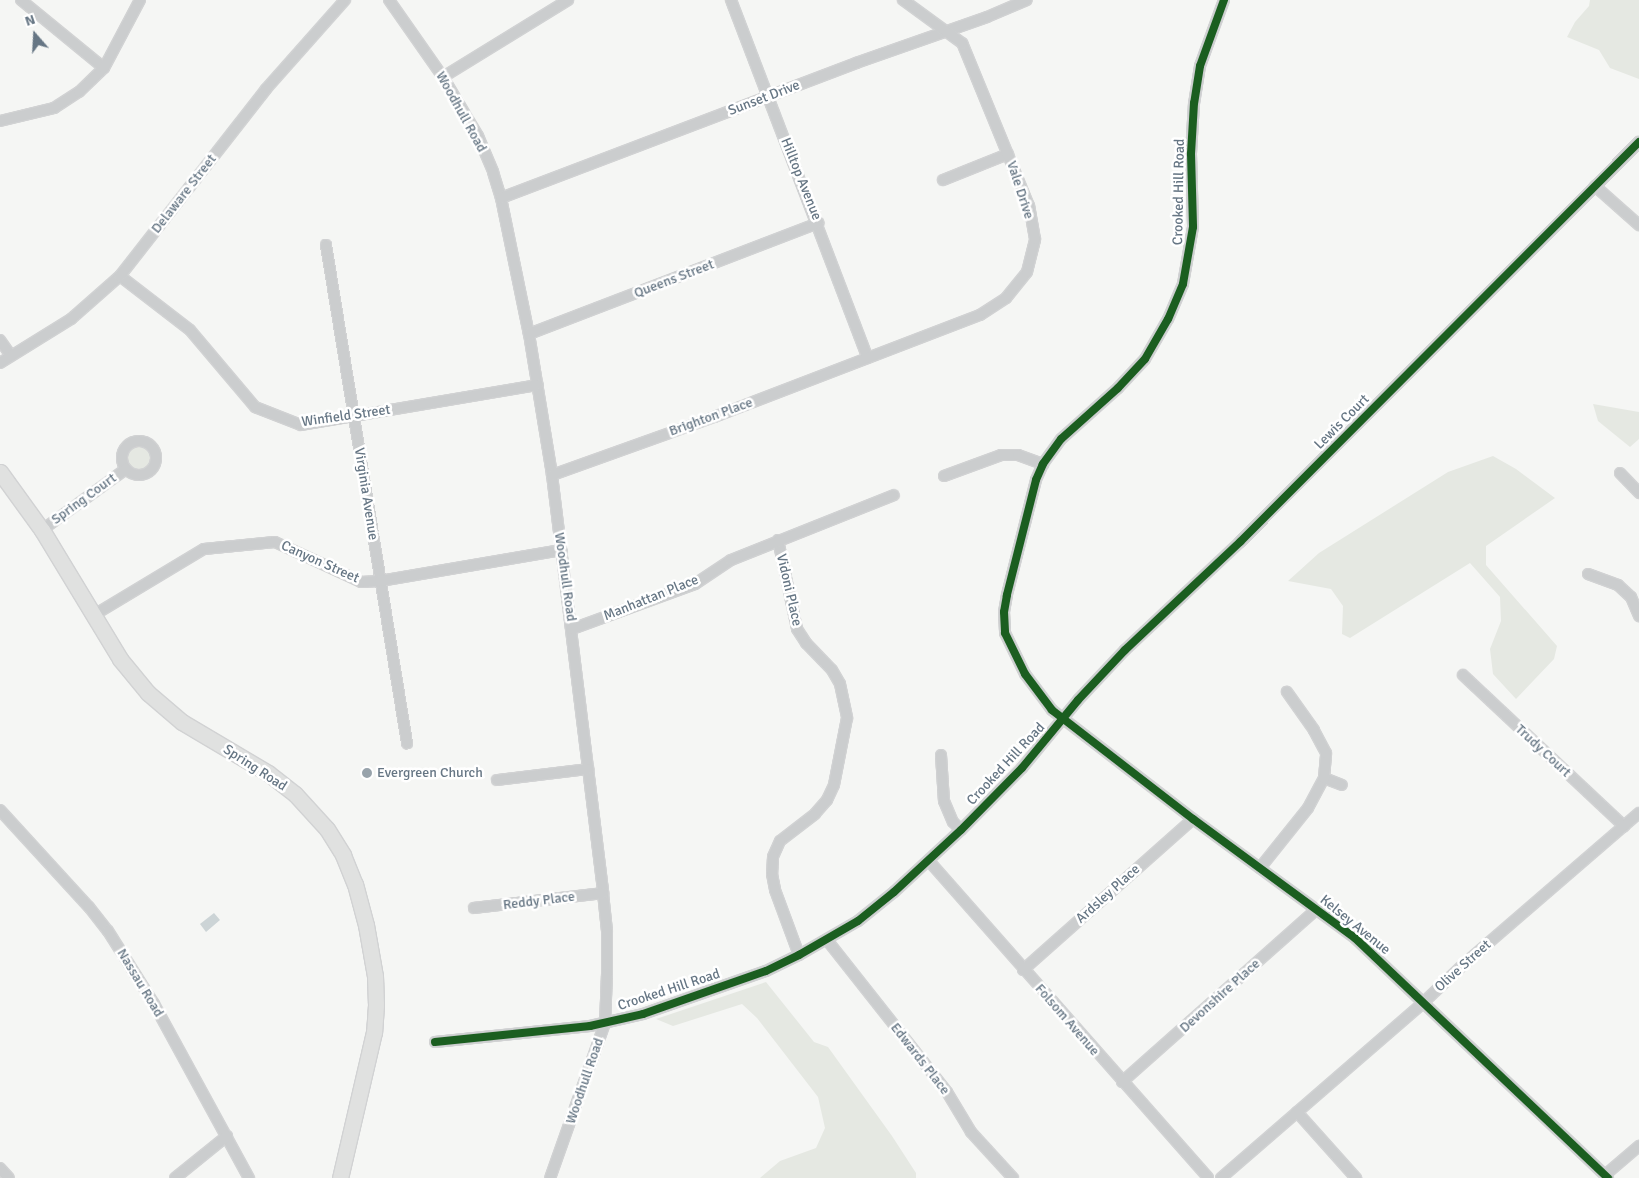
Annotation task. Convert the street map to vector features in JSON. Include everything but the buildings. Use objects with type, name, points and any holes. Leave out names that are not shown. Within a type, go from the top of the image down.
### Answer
[{"type":"main road","name":"Spring Road","points":[[0,472],[42,530],[120,659],[148,693],[182,722],[268,773],[295,794],[327,830],[346,862],[355,884],[368,934],[375,976],[376,1005],[374,1032],[340,1178]]},
{"type":"street","points":[[21,0],[104,68]]},
{"type":"street","points":[[0,121],[54,108],[79,92],[104,68],[140,0]]},
{"type":"street","name":"Delaware Street","points":[[0,363],[71,319],[120,276],[266,89],[345,0]]},
{"type":"street","name":"Woodhull Road","points":[[389,0],[443,77],[478,136],[501,198],[529,334],[552,475],[607,932],[605,1023],[550,1178]]},
{"type":"street","points":[[443,77],[568,0]]},
{"type":"street","name":"Hilltop Avenue","points":[[731,0],[818,223],[868,358]]},
{"type":"street","name":"Vale Drive","points":[[868,358],[980,315],[1006,298],[1027,272],[1035,239],[1029,206],[962,42],[903,0]]},
{"type":"street","name":"Sunset Drive","points":[[501,198],[768,96],[987,17],[1027,0]]},
{"type":"street","name":"Crooked Hill Road","points":[[436,1042],[529,1034],[605,1023],[643,1014],[723,986],[800,955],[858,921],[928,861],[1022,768],[1063,720],[1052,710],[1025,674],[1015,655],[1005,626],[1004,612],[1014,567],[1036,480],[1043,464],[1061,439],[1118,388],[1145,359],[1168,319],[1183,284],[1193,227],[1191,154],[1194,103],[1200,66],[1224,0]]},
{"type":"street","name":"Lewis Court","points":[[1063,720],[1125,650],[1240,542],[1639,142]]},
{"type":"street","points":[[943,180],[1008,154]]},
{"type":"street","points":[[1595,186],[1639,225]]},
{"type":"street","name":"Queens Street","points":[[529,334],[818,223]]},
{"type":"street","name":"Virginia Avenue","points":[[326,245],[406,743]]},
{"type":"street","name":"Winfield Street","points":[[120,276],[190,330],[255,407],[300,425],[538,385]]},
{"type":"street","points":[[0,340],[11,356]]},
{"type":"street","name":"Brighton Place","points":[[552,475],[868,358]]},
{"type":"street","points":[[944,476],[1001,455],[1018,455],[1043,464]]},
{"type":"street","name":"Spring Court","points":[[42,530],[126,469]]},
{"type":"street","points":[[1620,473],[1639,493]]},
{"type":"street","name":"Manhattan Place","points":[[572,629],[695,584],[731,560],[894,496]]},
{"type":"street","name":"Vidoni Place","points":[[778,540],[797,629],[806,642],[832,670],[840,684],[846,718],[834,785],[827,800],[815,814],[780,841],[773,857],[772,874],[775,890],[800,955]]},
{"type":"street","name":"Canyon Street","points":[[94,616],[204,549],[275,542],[361,582],[380,581],[561,550]]},
{"type":"street","points":[[1588,574],[1618,584],[1631,598],[1639,616]]},
{"type":"street","name":"Trudy Court","points":[[1463,675],[1624,826]]},
{"type":"street","points":[[1260,868],[1308,808],[1324,778],[1326,753],[1314,730],[1287,692]]},
{"type":"street","name":"Kelsey Avenue","points":[[1063,720],[1098,744],[1193,819],[1355,938],[1606,1176]]},
{"type":"street","points":[[941,755],[944,801],[953,822],[961,830]]},
{"type":"street","points":[[497,780],[588,769]]},
{"type":"street","points":[[1324,778],[1342,785]]},
{"type":"street","name":"Nassau Road","points":[[0,810],[89,907],[108,931],[154,1004],[249,1178]]},
{"type":"street","name":"Olive Street","points":[[1221,1178],[1424,1002],[1464,964],[1639,814]]},
{"type":"street","name":"Ardsley Place","points":[[1023,970],[1193,819]]},
{"type":"street","name":"Folsom Avenue","points":[[928,861],[1208,1178]]},
{"type":"street","name":"Reddy Place","points":[[474,908],[603,893]]},
{"type":"street","name":"Devonshire Place","points":[[1122,1082],[1317,909]]},
{"type":"street","name":"Edwards Place","points":[[827,940],[947,1092],[971,1132],[1013,1178]]},
{"type":"street","points":[[1297,1112],[1356,1178]]},
{"type":"street","points":[[175,1178],[227,1136]]},
{"type":"street","points":[[1606,1176],[1639,1146]]},
{"type":"street","points":[[0,1168],[9,1178]]},
{"type":"shaded area","points":[[1590,0],[1639,0],[1639,79],[1610,68],[1599,50],[1567,37],[1575,22],[1589,6]]},
{"type":"shaded area","points":[[1593,404],[1639,412],[1639,439],[1630,447],[1598,421]]},
{"type":"shaded area","points":[[139,444],[148,448],[152,457],[148,466],[139,470],[130,466],[126,457],[130,448]]},
{"type":"shaded area","points":[[1493,456],[1516,469],[1555,498],[1486,546],[1486,565],[1557,646],[1554,659],[1516,699],[1493,674],[1490,649],[1501,621],[1500,597],[1470,563],[1350,638],[1342,634],[1343,606],[1331,589],[1288,581],[1319,553],[1448,472]]},
{"type":"shaded area","points":[[214,913],[220,920],[206,932],[200,924]]},
{"type":"shaded area","points":[[766,982],[814,1042],[828,1047],[892,1136],[916,1173],[916,1178],[760,1178],[780,1161],[816,1148],[825,1128],[818,1097],[757,1018],[742,1004],[673,1026],[656,1019]]},
{"type":"cycle path","points":[[1224,0],[1200,66],[1194,103],[1191,154],[1193,227],[1183,284],[1168,319],[1145,359],[1118,388],[1061,439],[1043,464],[1036,480],[1007,595],[1004,612],[1005,633],[1025,674],[1052,710],[1193,819],[1355,938],[1608,1178]]},
{"type":"cycle path","points":[[435,1042],[590,1026],[643,1014],[766,971],[799,955],[858,921],[894,892],[961,830],[1022,768],[1078,700],[1125,650],[1240,542],[1639,142]]},
{"type":"place","name":"Evergreen Church","points":[[367,773]]}]
